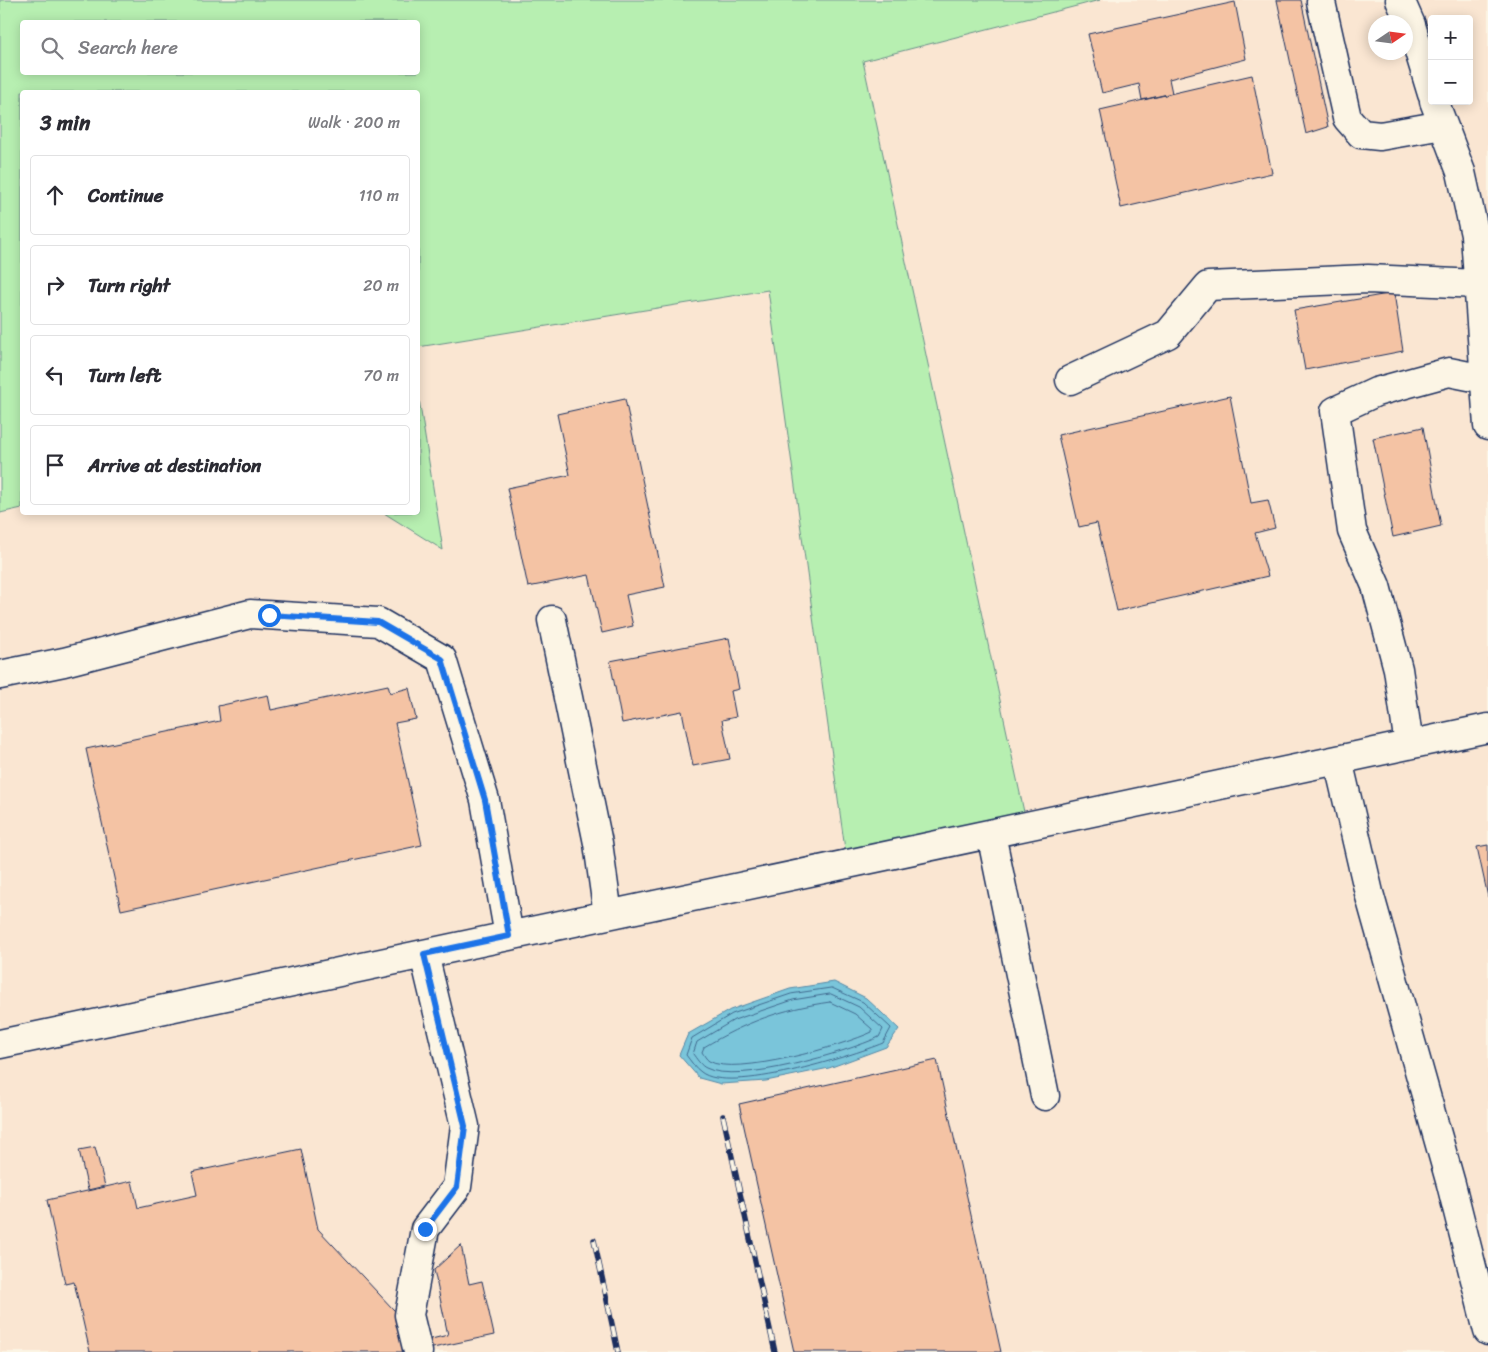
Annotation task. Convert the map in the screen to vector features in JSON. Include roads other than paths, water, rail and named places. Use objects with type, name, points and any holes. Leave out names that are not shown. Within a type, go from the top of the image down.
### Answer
[{"type":"street","points":[[1400,0],[1411,25],[1428,81]]},
{"type":"street","points":[[1321,2],[1347,118],[1361,134],[1380,136],[1438,113],[1461,172],[1475,235],[1488,426]]},
{"type":"street","points":[[1070,380],[1168,334],[1208,286],[1368,279],[1478,284]]},
{"type":"street","points":[[1408,745],[1398,669],[1376,586],[1352,531],[1335,412],[1376,392],[1449,372],[1484,379]]},
{"type":"street","points":[[0,676],[64,662],[250,614],[378,622],[442,659],[485,800],[509,936]]},
{"type":"street","points":[[552,620],[598,843],[608,915]]},
{"type":"street","points":[[0,1044],[1488,728]]},
{"type":"street","points":[[1338,760],[1369,893],[1451,1184],[1488,1331]]},
{"type":"street","points":[[991,834],[1045,1096]]},
{"type":"street","points":[[418,1352],[409,1315],[425,1229],[457,1187],[465,1126],[424,954]]},
{"type":"water","points":[[834,982],[866,998],[899,1029],[886,1047],[829,1068],[766,1081],[721,1084],[699,1078],[679,1055],[688,1034],[730,1010],[790,989]]},
{"type":"railway","points":[[723,1116],[775,1352]]},
{"type":"railway","points":[[594,1240],[618,1352]]}]
